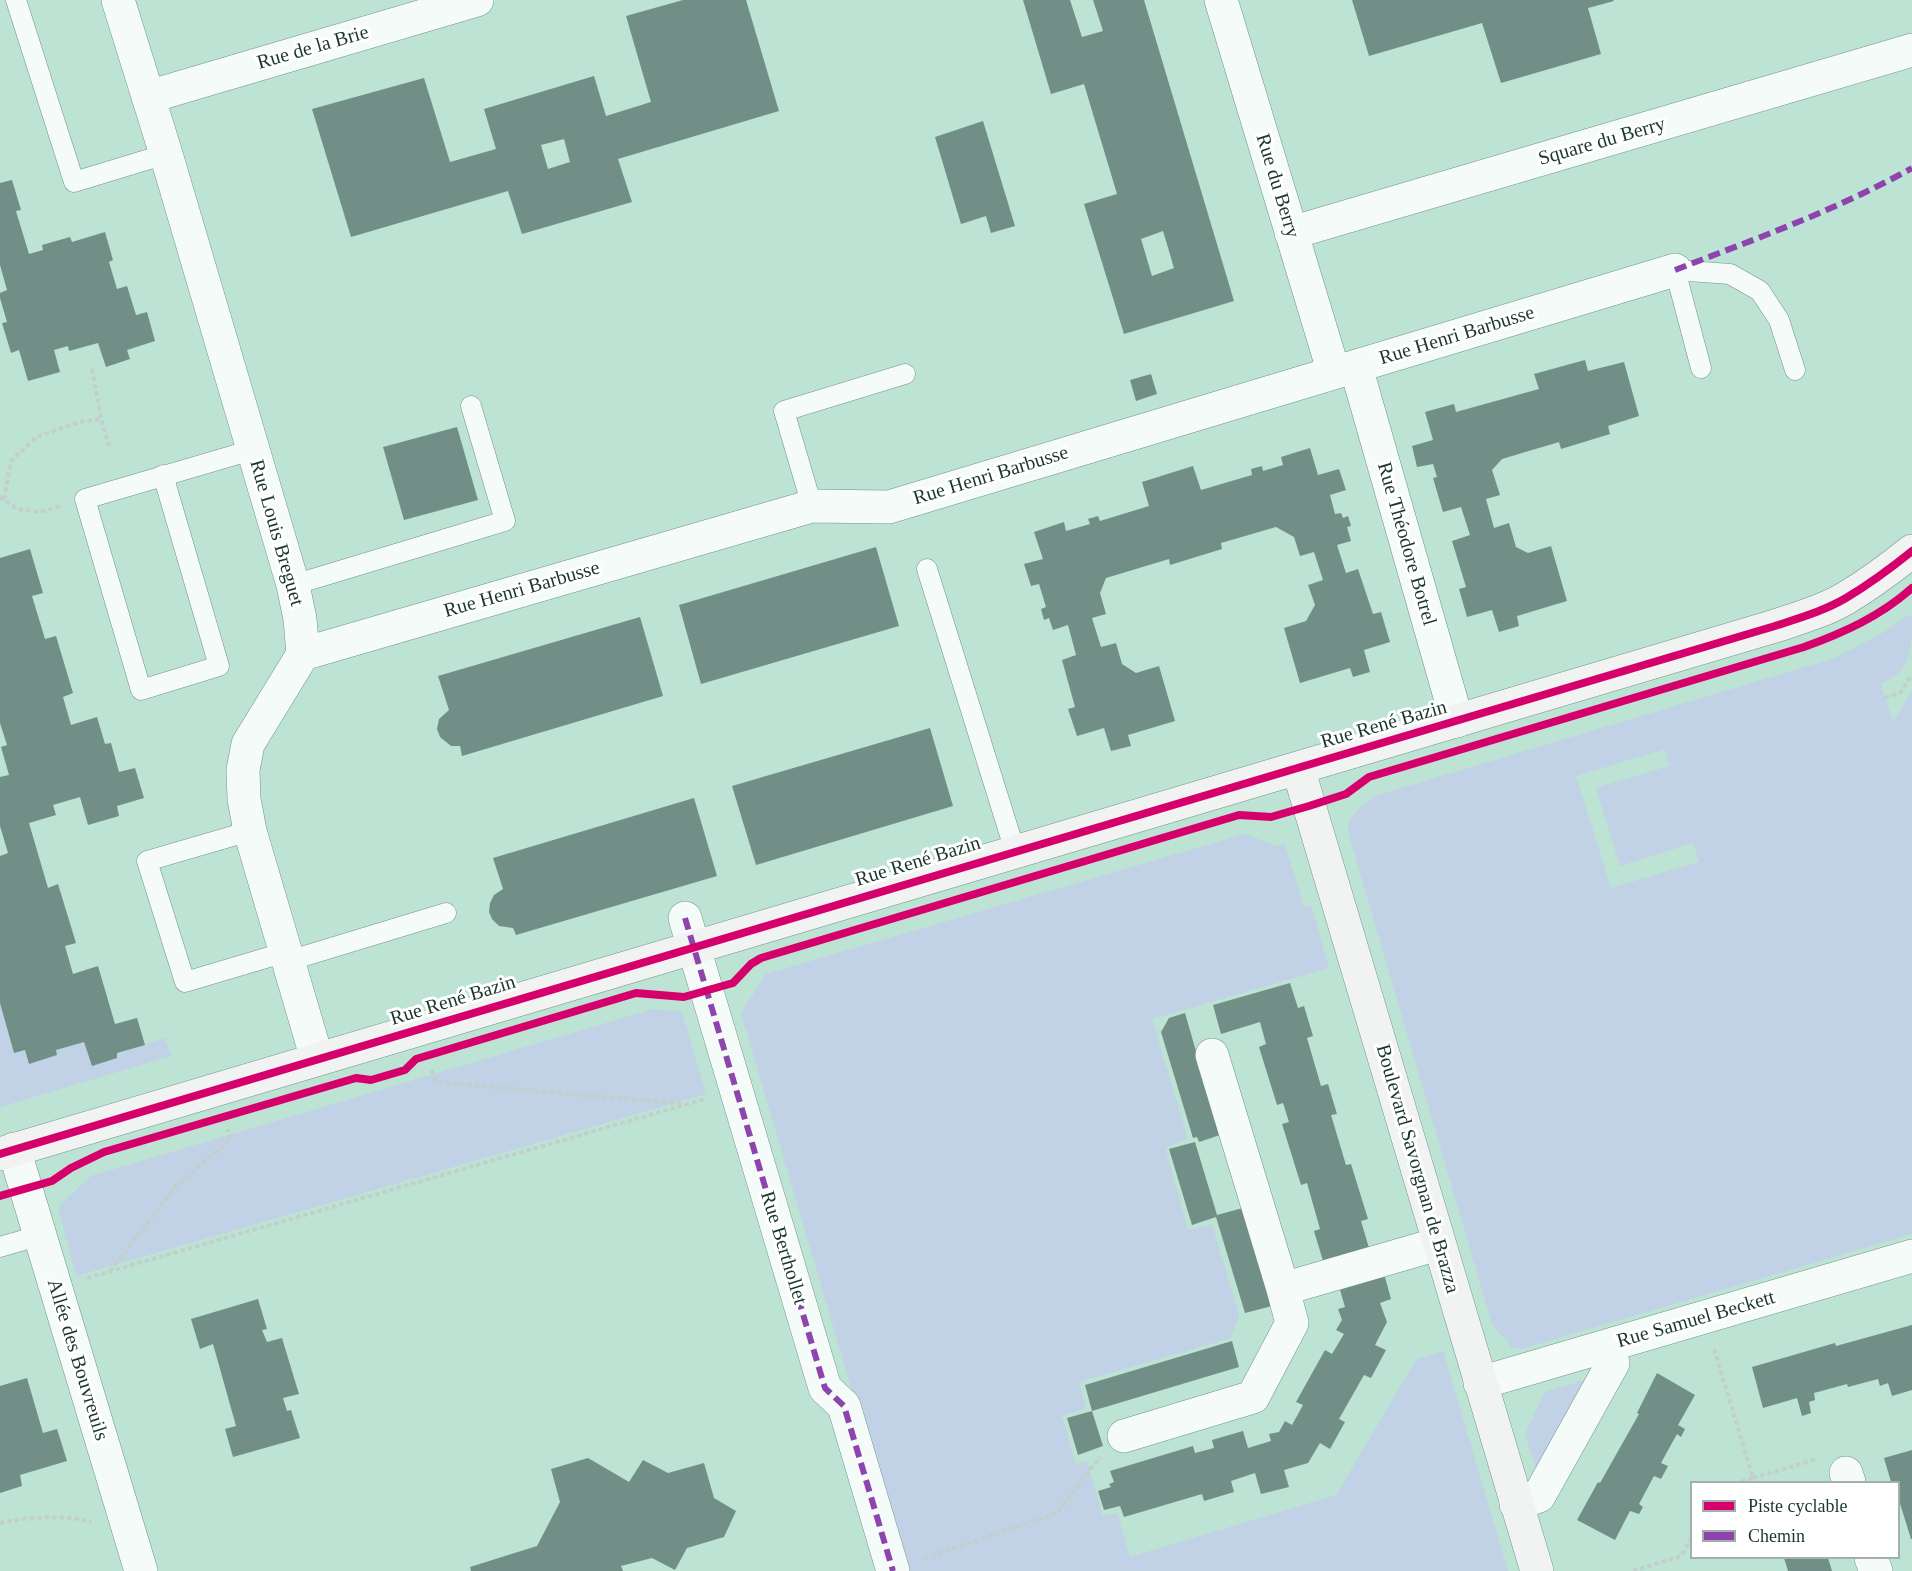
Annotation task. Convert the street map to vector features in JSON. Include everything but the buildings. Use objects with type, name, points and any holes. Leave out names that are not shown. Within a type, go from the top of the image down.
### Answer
[{"type":"street","name":"Rue Louis Breguet","points":[[118,0],[166,154],[293,585],[300,619],[303,654]]},
{"type":"street","name":"Rue de la Brie","points":[[148,97],[477,0]]},
{"type":"street","name":"Rue du Berry","points":[[1221,0],[1291,233],[1345,370]]},
{"type":"street","name":"Square du Berry","points":[[1291,233],[1912,50]]},
{"type":"street","name":"Rue Henri Barbusse","points":[[303,654],[812,506],[890,507],[1675,270]]},
{"type":"street","name":"Rue Théodore Botrel","points":[[1345,370],[1457,721]]},
{"type":"street","name":"Rue René Bazin","points":[[7,1151],[317,1059],[689,932],[1015,851],[1775,626],[1812,614],[1845,599],[1912,551]]},
{"type":"street","points":[[303,654],[248,744],[243,770],[244,799],[250,831],[317,1059]]},
{"type":"street","name":"Boulevard Savorgnan de Brazza","points":[[1298,768],[1537,1571]]},
{"type":"street","name":"Rue Berthollet","points":[[689,932],[825,1388],[844,1406],[893,1570]]},
{"type":"street","points":[[1124,1436],[1253,1397],[1292,1323],[1212,1055]]},
{"type":"street","name":"Allée des Bouvreuils","points":[[7,1151],[55,1288],[141,1571]]},
{"type":"street","points":[[1283,1289],[1438,1244]]},
{"type":"street","name":"Rue Samuel Beckett","points":[[1480,1383],[1912,1256]]},
{"type":"street","points":[[1516,1504],[1539,1496],[1613,1363],[1608,1346]]},
{"type":"lane","points":[[16,0],[74,182],[166,154]]},
{"type":"lane","points":[[1701,368],[1675,270],[1730,274],[1760,291],[1779,320],[1795,370]]},
{"type":"lane","points":[[812,506],[784,411],[905,374]]},
{"type":"lane","points":[[293,585],[506,521],[471,406]]},
{"type":"lane","points":[[163,475],[219,666],[141,690],[85,499],[163,475],[252,450]]},
{"type":"lane","points":[[927,569],[1015,851]]},
{"type":"lane","points":[[250,831],[147,861],[185,982],[287,957],[446,913]]},
{"type":"lane","points":[[0,1247],[38,1236]]},
{"type":"path","points":[[92,369],[101,419],[109,446]]},
{"type":"path","points":[[85,499],[39,512],[17,509],[2,498],[11,460],[36,437],[80,422],[101,419]]},
{"type":"path","points":[[1885,698],[1901,692],[1912,674]]},
{"type":"path","points":[[432,1070],[435,1082],[687,1104]]},
{"type":"path","points":[[55,1288],[736,1090]]},
{"type":"path","points":[[109,1272],[176,1186],[231,1139],[228,1129]]},
{"type":"path","points":[[1713,1347],[1753,1478]]},
{"type":"path","points":[[893,1570],[1056,1513],[1090,1468],[1124,1436]]},
{"type":"path","points":[[1743,1481],[1753,1478],[1838,1471]]},
{"type":"path","points":[[0,1523],[17,1519],[75,1518],[129,1533]]},
{"type":"path","points":[[1633,1571],[1681,1556],[1690,1540]]},
{"type":"shaded area","points":[[1908,615],[1912,616],[1912,638],[1908,657],[1899,672],[1881,684],[1893,722],[1912,691],[1912,1234],[1528,1347],[1519,1349],[1510,1347],[1508,1339],[1500,1334],[1492,1324],[1348,832],[1350,820],[1375,796],[1835,658],[1886,631]],"holes":[[[1665,749],[1669,766],[1596,788],[1620,866],[1693,843],[1699,862],[1611,888],[1576,776]]]},
{"type":"shaded area","points":[[1245,834],[1276,846],[1285,844],[1304,907],[1311,905],[1329,968],[1152,1019],[1188,1139],[1165,1147],[1188,1230],[1212,1224],[1239,1316],[1231,1338],[1079,1382],[1086,1408],[1062,1416],[1076,1465],[1087,1461],[1103,1516],[1117,1513],[1130,1557],[1336,1495],[1417,1359],[1443,1351],[1508,1571],[905,1571],[741,1013],[766,974]]},
{"type":"shaded area","points":[[0,1003],[14,1052],[25,1050],[29,1063],[57,1055],[56,1050],[84,1042],[92,1065],[117,1058],[117,1053],[165,1038],[171,1056],[0,1107]]},
{"type":"shaded area","points":[[653,1009],[682,1012],[706,1094],[76,1276],[58,1207],[91,1176]]},
{"type":"shaded area","points":[[1594,1377],[1539,1477],[1525,1434],[1545,1392]]},
{"type":"marked path","points":[[1675,270],[1825,211],[1912,168]]},
{"type":"marked path","points":[[685,918],[825,1388],[844,1406],[893,1571]]},
{"type":"cycle path","points":[[0,1154],[1775,626],[1838,603],[1912,551]]},
{"type":"cycle path","points":[[0,1196],[52,1181],[71,1168],[104,1152],[356,1078],[371,1080],[405,1070],[416,1059],[636,993],[684,997],[733,983],[751,964],[761,958],[1239,815],[1271,817],[1309,806],[1346,794],[1369,777],[1804,647],[1861,623],[1888,607],[1912,588]]}]
